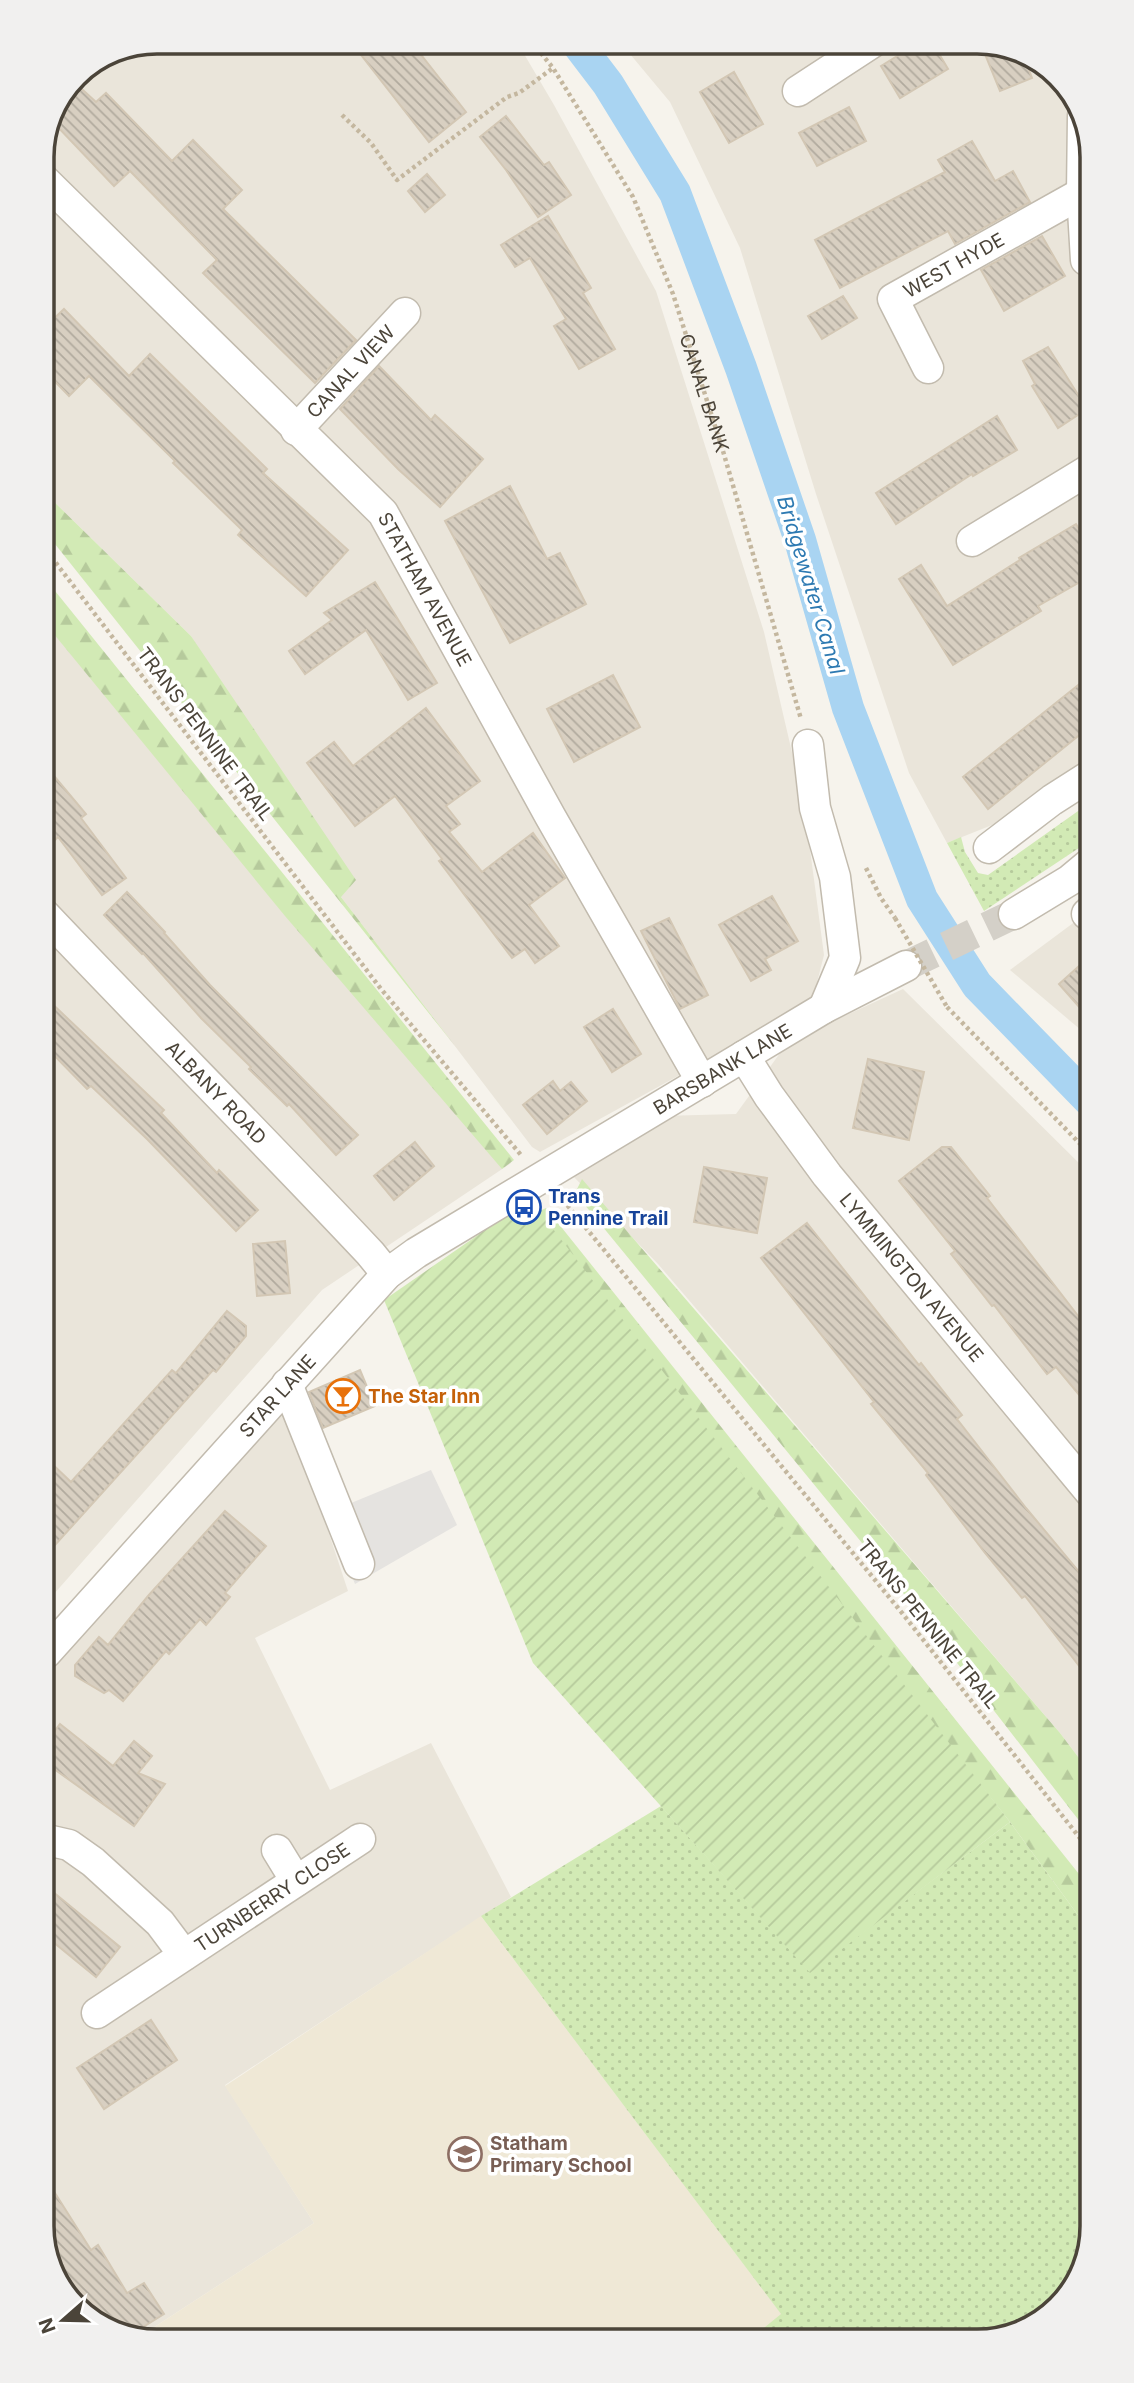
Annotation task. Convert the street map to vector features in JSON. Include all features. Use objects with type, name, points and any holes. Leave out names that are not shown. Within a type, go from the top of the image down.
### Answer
[{"type":"street","points":[[798,91],[855,54]]},
{"type":"street","name":"STATHAM AVENUE","points":[[54,189],[383,513],[550,816],[702,1082]]},
{"type":"street","name":"WEST HYDE","points":[[928,369],[893,299],[1080,194]]},
{"type":"street","name":"CANAL VIEW","points":[[296,430],[405,313]]},
{"type":"street","points":[[972,541],[1080,475]]},
{"type":"street","points":[[808,745],[815,808],[835,877],[845,958],[824,1008]]},
{"type":"street","points":[[989,848],[1080,782]]},
{"type":"street","points":[[1014,914],[1080,872]]},
{"type":"street","name":"ALBANY ROAD","points":[[54,925],[257,1133],[387,1274]]},
{"type":"street","name":"BARSBANK LANE","points":[[542,1178],[824,1008],[906,966]]},
{"type":"street","name":"LYMMINGTON AVENUE","points":[[744,1056],[769,1096],[827,1175],[1080,1480]]},
{"type":"street","name":"STAR LANE","points":[[54,1645],[387,1274],[416,1253],[542,1178]]},
{"type":"street","points":[[287,1384],[359,1564]]},
{"type":"street","name":"TURNBERRY CLOSE","points":[[97,2013],[360,1839]]},
{"type":"street","name":"TURNBERRY CLOSE","points":[[54,1842],[69,1845],[93,1862],[160,1923],[184,1955]]},
{"type":"street","points":[[276,1850],[296,1881]]},
{"type":"path","name":"CANAL BANK","points":[[542,54],[633,197],[673,294],[723,451],[808,745]]},
{"type":"path","points":[[342,115],[371,143],[397,180],[508,97],[519,93],[553,68]]},
{"type":"path","name":"TRANS PENNINE TRAIL","points":[[54,560],[381,989],[645,1298],[898,1608],[1080,1838]]},
{"type":"path","points":[[895,918],[947,1007],[1080,1144]]},
{"type":"shaded area","points":[[524,54],[656,291],[764,632],[804,804],[824,955],[812,1002],[540,1152],[532,1147],[341,897],[191,636],[54,502],[54,150],[65,111],[75,94],[89,80],[118,62],[137,56]]},
{"type":"shaded area","points":[[630,54],[984,54],[1016,62],[1040,75],[1059,94],[1072,118],[1080,157],[1080,768],[997,823],[947,843],[909,773],[816,494],[740,248],[670,102]]},
{"type":"shaded area","points":[[54,605],[311,925],[511,1163],[322,1290],[54,1594]]},
{"type":"shaded area","points":[[1080,918],[1080,1029],[1010,970]]},
{"type":"shaded area","points":[[903,989],[1080,1164],[1080,1759],[658,1264],[573,1176],[661,1116],[736,1114],[788,1042]]},
{"type":"shaded area","points":[[287,1407],[348,1591],[255,1638],[330,1790],[431,1743],[511,1897],[225,2085],[314,2223],[151,2329],[124,2323],[98,2310],[98,2285],[73,2285],[62,2265],[54,2226],[54,1659]]},
{"type":"shaded area","points":[[431,1470],[457,1525],[355,1584],[327,1513]]},
{"type":"shaded area","name":"Statham Primary School","points":[[481,1916],[782,2315],[764,2329],[151,2329],[314,2223],[225,2086]]},
{"type":"green space","points":[[54,502],[191,636],[356,880],[341,897],[455,1046],[54,543]]},
{"type":"green space","points":[[54,590],[514,1160],[502,1169],[285,916],[54,634]]},
{"type":"green space","points":[[1080,810],[1080,847],[984,911],[947,843],[961,837],[965,852],[978,873],[988,875]]},
{"type":"green space","points":[[582,1179],[1060,1733],[1080,1759],[1080,1822],[903,1593],[575,1193]]},
{"type":"green space","points":[[530,1199],[1010,1822],[810,1973],[533,1663],[384,1300]]},
{"type":"green space","points":[[546,1208],[1080,1875],[1080,1918],[1010,1822],[531,1215]]},
{"type":"green space","points":[[661,1806],[810,1972],[1010,1822],[1080,1918],[1080,2226],[1076,2253],[1069,2272],[1050,2299],[1040,2308],[1016,2321],[997,2327],[763,2329],[781,2314],[481,1916]]},
{"type":"building","points":[[360,54],[420,54],[466,112],[429,142]]},
{"type":"building","points":[[900,54],[939,54],[948,69],[900,98],[881,66]]},
{"type":"building","points":[[985,54],[1028,68],[1032,78],[1000,91]]},
{"type":"building","points":[[734,72],[763,124],[729,143],[700,92]]},
{"type":"building","points":[[81,88],[96,102],[106,93],[172,161],[193,140],[242,190],[223,209],[356,340],[315,383],[203,273],[217,260],[130,171],[114,186],[59,128],[65,111]]},
{"type":"building","points":[[849,107],[866,141],[817,166],[799,133]]},
{"type":"building","points":[[506,116],[544,165],[549,162],[571,195],[538,217],[480,137]]},
{"type":"building","points":[[972,141],[995,181],[1013,171],[1030,202],[955,244],[948,231],[840,288],[815,240],[945,172],[938,160]]},
{"type":"building","points":[[427,174],[445,195],[425,212],[408,191]]},
{"type":"building","points":[[548,216],[591,288],[583,293],[615,349],[579,369],[554,326],[566,319],[530,258],[515,267],[501,245]]},
{"type":"building","points":[[1042,236],[1065,276],[1004,311],[981,270]]},
{"type":"building","points":[[843,296],[857,318],[822,339],[808,316]]},
{"type":"building","points":[[64,309],[129,376],[150,354],[267,469],[263,473],[348,550],[306,596],[238,535],[242,530],[89,376],[69,396],[54,380],[54,319]]},
{"type":"building","points":[[1048,347],[1080,398],[1080,414],[1058,428],[1032,386],[1035,384],[1023,361]]},
{"type":"building","points":[[379,366],[431,420],[435,415],[483,459],[440,507],[398,469],[340,409]]},
{"type":"building","points":[[997,416],[1017,450],[973,476],[972,474],[896,524],[876,493]]},
{"type":"building","points":[[510,486],[547,559],[560,553],[586,604],[510,643],[445,521]]},
{"type":"building","points":[[1076,524],[1080,531],[1080,582],[1038,606],[1041,611],[953,665],[899,579],[921,565],[947,606],[1020,560],[1019,558]]},
{"type":"building","points":[[375,582],[437,683],[408,700],[366,630],[305,674],[289,651],[332,620],[324,613]]},
{"type":"building","points":[[613,675],[640,727],[574,762],[547,709]]},
{"type":"building","points":[[1080,684],[1080,734],[988,809],[963,777]]},
{"type":"building","points":[[426,708],[480,781],[446,806],[460,824],[449,832],[482,872],[533,833],[565,878],[529,905],[559,946],[535,963],[525,949],[512,958],[439,861],[442,859],[395,796],[355,826],[307,763],[334,742],[353,766]]},
{"type":"building","points":[[54,776],[86,814],[81,818],[126,878],[102,895],[58,837],[55,840]]},
{"type":"building","points":[[127,892],[210,985],[358,1135],[336,1155],[289,1104],[287,1106],[249,1069],[251,1067],[104,915]]},
{"type":"building","points":[[772,896],[798,941],[765,959],[771,970],[751,981],[719,925]]},
{"type":"building","points":[[669,918],[708,995],[680,1009],[641,931]]},
{"type":"building","points":[[1080,965],[1080,1008],[1059,984]]},
{"type":"building","points":[[54,1006],[164,1110],[161,1113],[217,1173],[219,1170],[258,1210],[236,1231],[147,1139],[91,1086],[87,1089],[54,1055]]},
{"type":"building","points":[[613,1009],[641,1054],[612,1072],[584,1027]]},
{"type":"building","points":[[868,1059],[924,1072],[909,1140],[853,1128]]},
{"type":"building","points":[[553,1081],[560,1091],[571,1082],[587,1101],[547,1134],[523,1105]]},
{"type":"building","points":[[415,1142],[434,1166],[394,1200],[374,1176]]},
{"type":"building","points":[[942,1147],[951,1147],[1080,1318],[1080,1396],[1056,1367],[1047,1374],[951,1254],[955,1251],[899,1181]]},
{"type":"building","points":[[704,1167],[767,1178],[757,1233],[694,1222]]},
{"type":"building","points":[[807,1223],[962,1415],[957,1419],[1080,1573],[1080,1667],[1025,1596],[1022,1598],[985,1553],[926,1475],[928,1473],[871,1404],[874,1402],[761,1258]]},
{"type":"building","points":[[285,1241],[290,1293],[257,1296],[253,1244]]},
{"type":"building","points":[[227,1311],[246,1326],[246,1336],[216,1372],[213,1370],[54,1546],[54,1466],[71,1482],[172,1370],[176,1373]]},
{"type":"building","points":[[360,1370],[375,1406],[323,1428],[309,1392]]},
{"type":"building","points":[[225,1511],[266,1546],[225,1593],[230,1597],[206,1625],[200,1619],[169,1654],[166,1651],[123,1701],[109,1690],[104,1693],[75,1676],[75,1665],[99,1637],[108,1645]]},
{"type":"building","points":[[60,1724],[113,1766],[134,1741],[152,1756],[138,1773],[165,1784],[134,1826],[54,1769],[54,1732]]},
{"type":"building","points":[[54,1893],[120,1947],[96,1977],[54,1943]]},
{"type":"building","points":[[151,2020],[177,2060],[104,2109],[77,2068]]},
{"type":"building","points":[[54,2191],[91,2250],[98,2245],[127,2293],[144,2283],[164,2314],[142,2328],[111,2318],[98,2310],[98,2285],[73,2285],[56,2246]]},
{"type":"waterway","name":"Bridgewater Canal","points":[[585,54],[608,84],[675,193],[741,368],[800,540],[848,708],[922,899],[977,985],[1080,1091]]},
{"type":"tunnel","points":[[906,966],[1014,914]]},
{"type":"place","name":"Trans Pennine Trail","points":[[524,1207]]},
{"type":"place","name":"The Star Inn","points":[[343,1396]]},
{"type":"place","name":"Statham Primary School","points":[[465,2154]]}]
